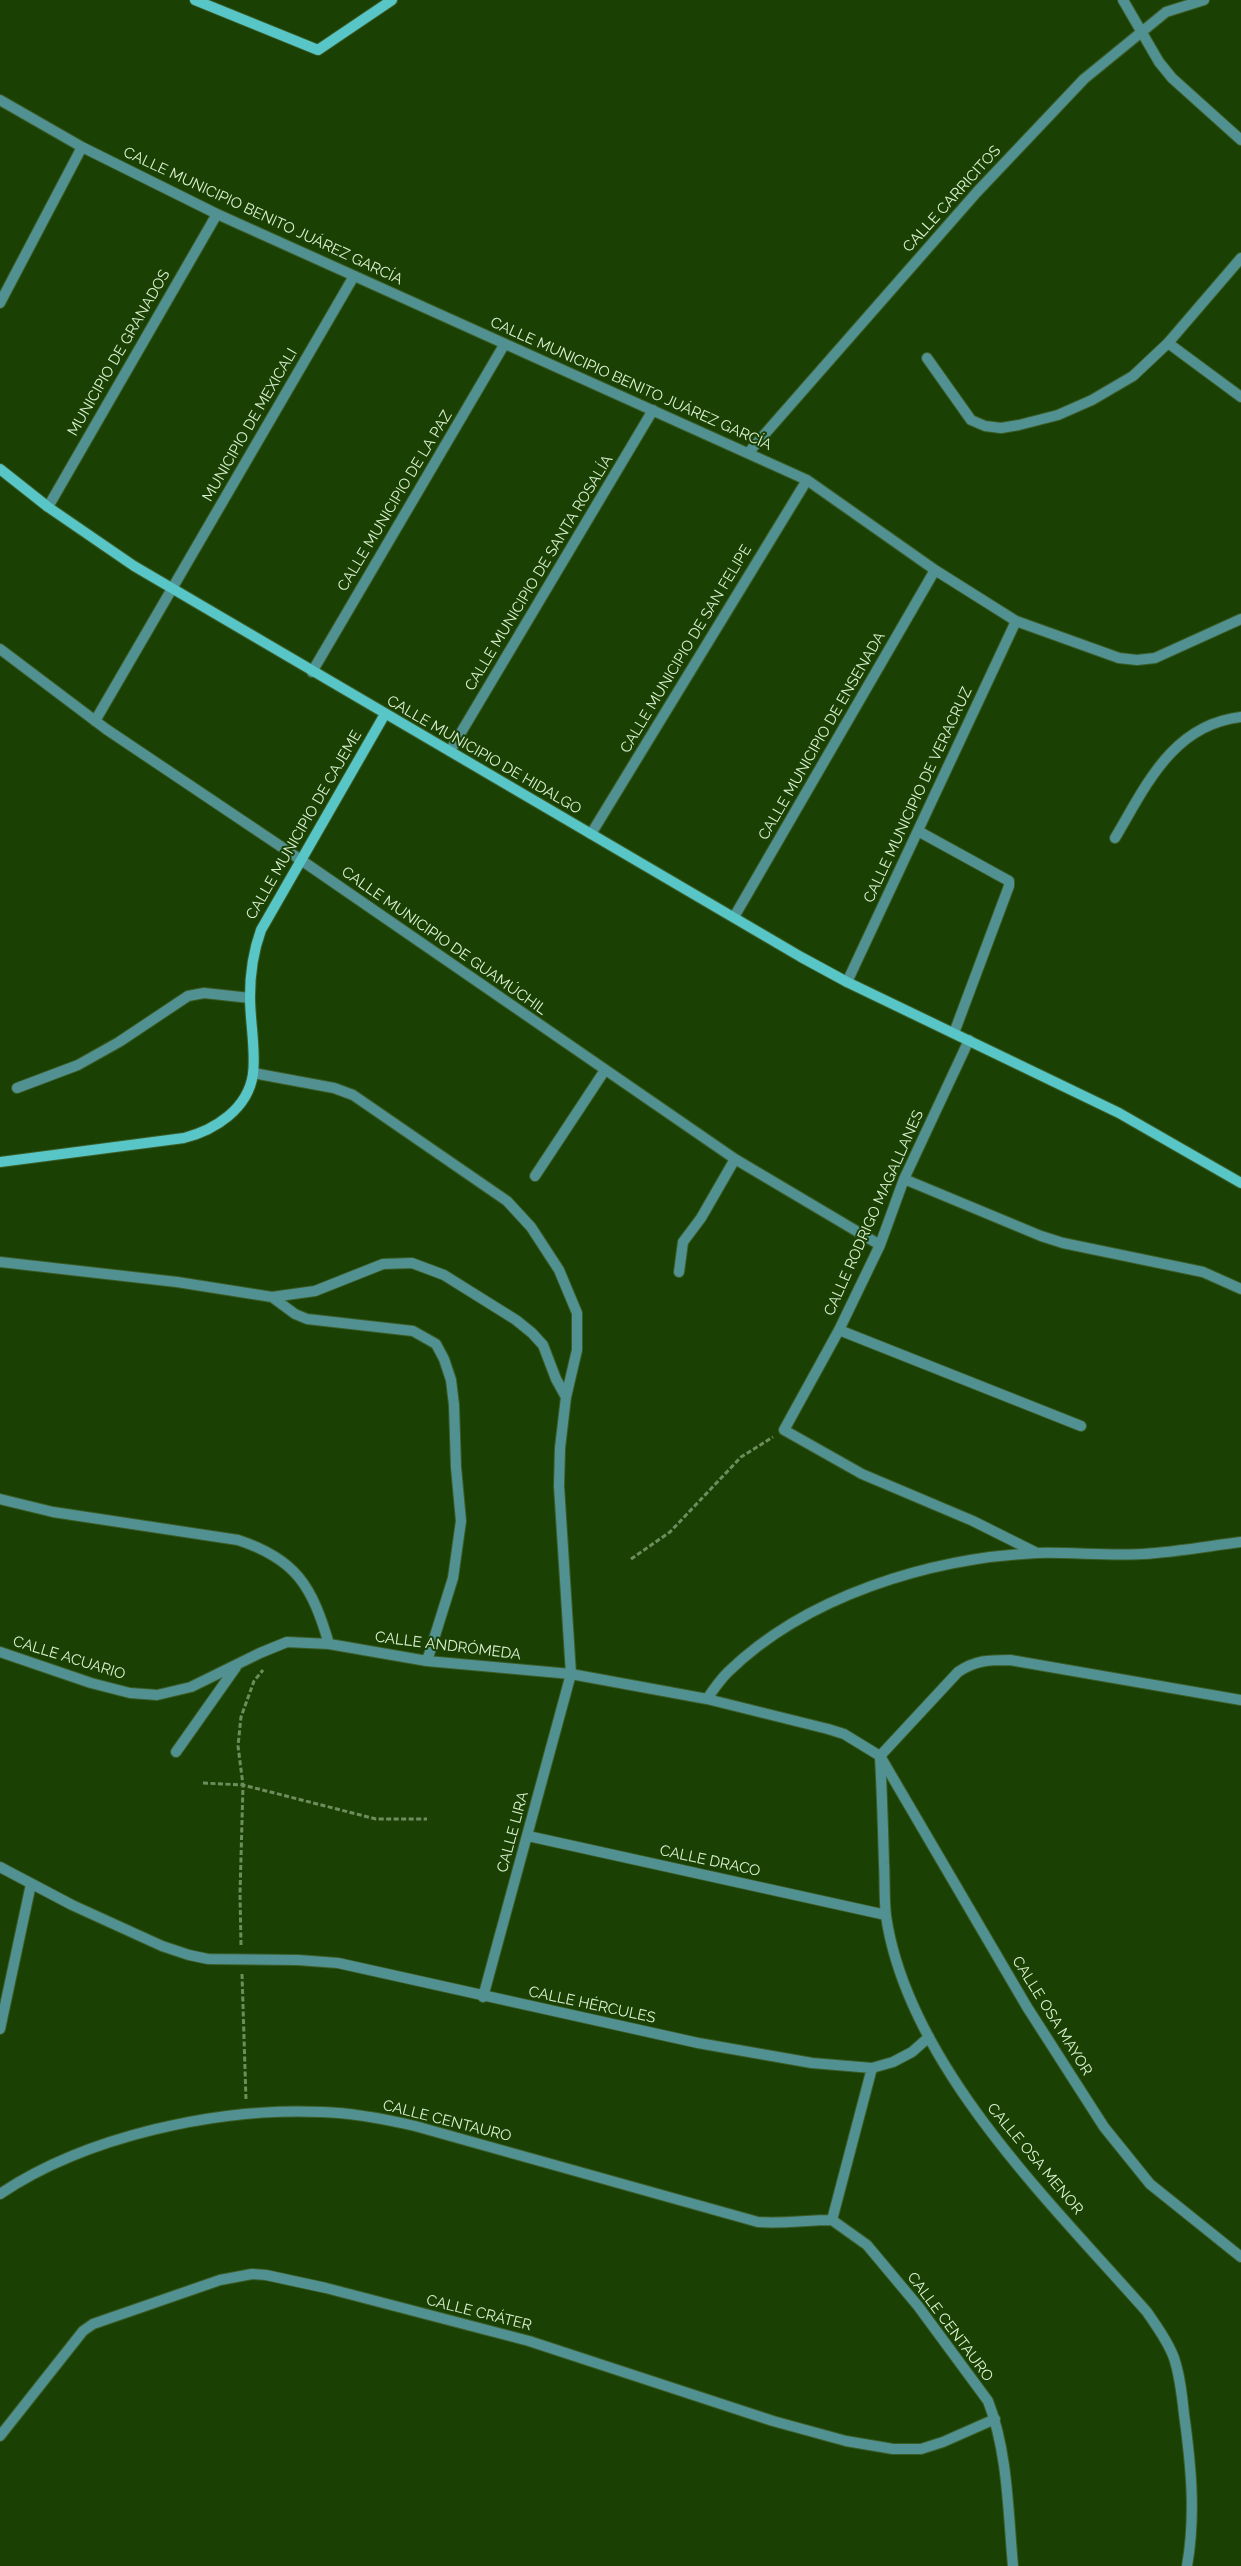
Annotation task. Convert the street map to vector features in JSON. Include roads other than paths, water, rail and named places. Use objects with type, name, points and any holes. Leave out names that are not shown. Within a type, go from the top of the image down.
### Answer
[{"type":"street","points":[[196,0],[318,50],[392,0]]},
{"type":"street","points":[[1122,0],[1159,62],[1172,78],[1241,140]]},
{"type":"street","name":"CALLE CARRICITOS","points":[[749,452],[977,192],[1084,79],[1141,30],[1166,12],[1204,0]]},
{"type":"street","name":"CALLE MUNICIPIO BENITO JUÁREZ GARCÍA","points":[[0,100],[82,147],[217,214],[504,345],[749,452],[807,480],[935,570],[1016,621],[1119,658],[1137,660],[1155,658],[1241,619]]},
{"type":"street","points":[[0,304],[82,147]]},
{"type":"street","name":"MUNICIPIO DE GRANADOS","points":[[48,507],[217,214]]},
{"type":"street","points":[[927,358],[971,420],[986,426],[1001,428],[1058,415],[1092,400],[1133,376],[1168,343],[1241,258]]},
{"type":"street","name":"MUNICIPIO DE MEXICALI","points":[[95,721],[354,276]]},
{"type":"street","points":[[1168,343],[1241,397]]},
{"type":"street","name":"CALLE MUNICIPIO DE LA PAZ","points":[[312,672],[504,345]]},
{"type":"street","name":"CALLE MUNICIPIO DE SANTA ROSALÍA","points":[[450,751],[653,410]]},
{"type":"street","name":"CALLE MUNICIPIO DE HIDALGO","points":[[0,469],[48,507],[110,551],[172,590],[734,917],[847,982],[1119,1113],[1241,1183]]},
{"type":"street","name":"CALLE MUNICIPIO DE SAN FELIPE","points":[[591,834],[807,480]]},
{"type":"street","name":"CALLE MUNICIPIO DE ENSENADA","points":[[734,917],[935,570]]},
{"type":"street","name":"CALLE MUNICIPIO DE VERACRUZ","points":[[847,982],[1016,621]]},
{"type":"street","name":"CALLE MUNICIPIO DE GUAMÚCHIL","points":[[0,649],[95,721],[301,860],[735,1159],[880,1244]]},
{"type":"street","name":"CALLE MUNICIPIO DE CAJEME","points":[[253,1073],[250,998],[254,950],[261,930],[385,714]]},
{"type":"street","points":[[1115,838],[1160,763],[1178,744],[1204,729],[1230,718],[1241,717]]},
{"type":"street","points":[[918,831],[1009,881],[1009,886],[954,1033]]},
{"type":"street","points":[[17,1088],[78,1065],[119,1042],[188,996],[204,993],[250,998]]},
{"type":"street","name":"CALLE RODRIGO MAGALLANES","points":[[968,1040],[904,1179],[880,1244],[839,1330],[784,1430],[862,1474],[965,1518],[1037,1553]]},
{"type":"street","points":[[535,1176],[605,1070]]},
{"type":"street","points":[[0,1162],[202,1134],[216,1126],[234,1111],[245,1097],[253,1073]]},
{"type":"street","name":"CALLE LIRA","points":[[253,1073],[334,1088],[353,1095],[507,1201],[532,1227],[559,1270],[577,1313],[577,1350],[566,1397],[560,1448],[559,1495],[571,1674],[483,1997]]},
{"type":"street","points":[[679,1272],[683,1242],[701,1218],[735,1159]]},
{"type":"street","points":[[904,1179],[1041,1236],[1070,1245],[1204,1272],[1241,1289]]},
{"type":"street","points":[[0,1262],[177,1282],[272,1297],[315,1291],[383,1264],[399,1262],[424,1266],[476,1295],[532,1333],[542,1345],[556,1379],[566,1397]]},
{"type":"street","points":[[272,1297],[295,1314],[307,1320],[413,1331],[436,1344],[444,1359],[451,1380],[454,1405],[456,1467],[461,1521],[453,1578],[427,1661]]},
{"type":"street","points":[[839,1330],[1081,1426]]},
{"type":"street","points":[[0,1499],[53,1512],[238,1540],[265,1549],[285,1562],[306,1588],[318,1608],[329,1644]]},
{"type":"street","points":[[707,1699],[727,1672],[769,1640],[813,1612],[860,1590],[908,1574],[974,1560],[1037,1553],[1144,1554],[1241,1542]]},
{"type":"street","name":"CALLE ACUARIO","points":[[0,1652],[91,1683],[130,1693],[157,1695],[192,1687],[260,1653],[287,1642],[329,1644]]},
{"type":"street","name":"CALLE ANDRÓMEDA","points":[[329,1644],[427,1661],[571,1674],[707,1699],[844,1734],[880,1756]]},
{"type":"street","points":[[880,1756],[958,1672],[972,1663],[989,1660],[1010,1660],[1241,1700]]},
{"type":"street","points":[[176,1752],[236,1666]]},
{"type":"street","name":"CALLE OSA MENOR","points":[[880,1756],[886,1915],[893,1947],[910,1998],[929,2037],[977,2114],[1019,2168],[1147,2312],[1165,2337],[1179,2375],[1192,2473],[1191,2531],[1187,2566]]},
{"type":"street","name":"CALLE OSA MAYOR","points":[[880,1756],[1026,2007],[1104,2127],[1150,2184],[1241,2257]]},
{"type":"street","name":"CALLE DRACO","points":[[528,1836],[886,1915]]},
{"type":"street","name":"CALLE HÉRCULES","points":[[0,1867],[72,1906],[162,1946],[208,1958],[338,1963],[483,1997],[707,2045],[812,2063],[872,2068],[893,2062],[912,2052],[929,2037]]},
{"type":"street","points":[[0,2029],[32,1884]]},
{"type":"street","points":[[832,2220],[872,2068]]},
{"type":"street","name":"CALLE CENTAURO","points":[[0,2194],[50,2164],[94,2147],[155,2129],[246,2113],[322,2112],[374,2117],[416,2126],[758,2222],[779,2224],[799,2220],[832,2220],[867,2245],[918,2306],[988,2401],[995,2419],[1005,2477],[1013,2566]]},
{"type":"street","name":"CALLE CRÁTER","points":[[0,2436],[83,2331],[93,2324],[220,2280],[252,2274],[326,2288],[511,2336],[663,2383],[774,2421],[846,2441],[893,2449],[921,2449],[943,2442],[995,2419]]}]
